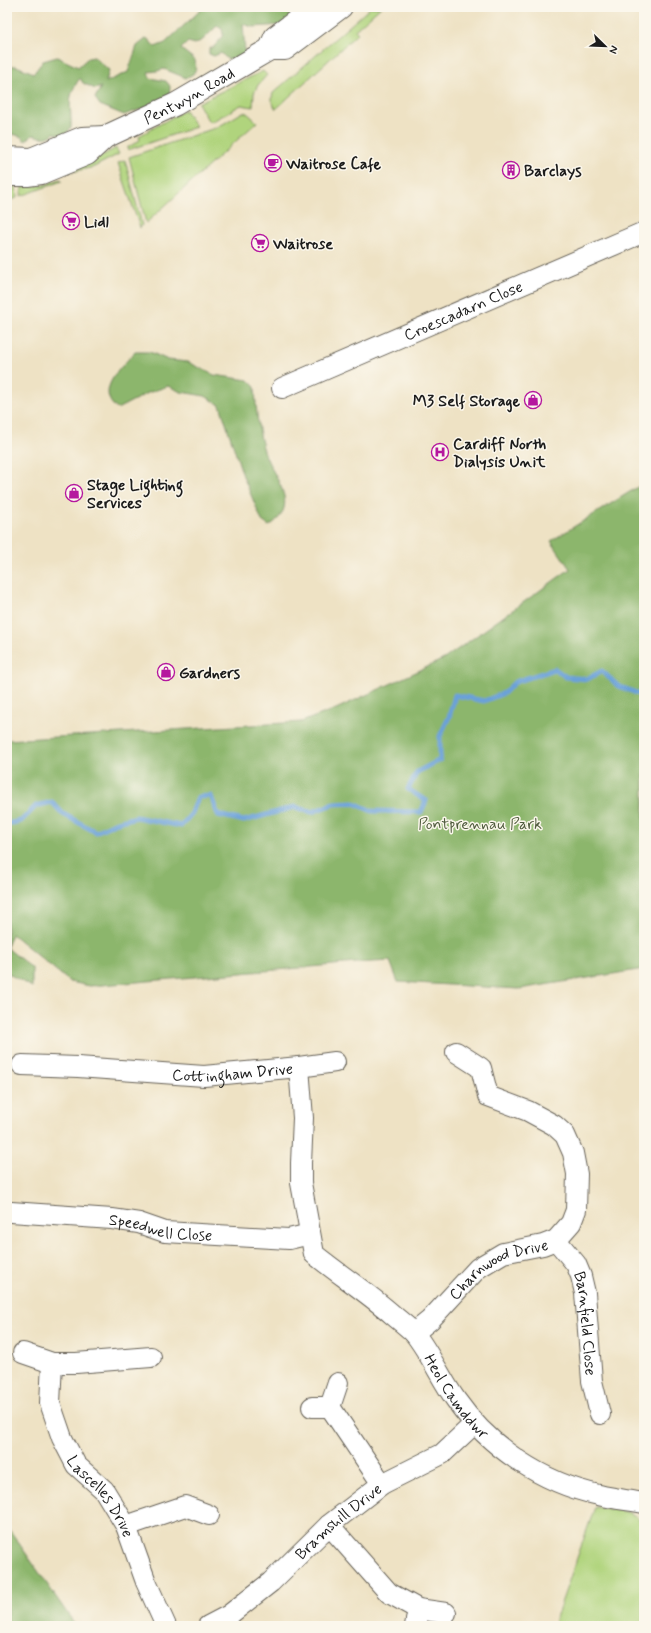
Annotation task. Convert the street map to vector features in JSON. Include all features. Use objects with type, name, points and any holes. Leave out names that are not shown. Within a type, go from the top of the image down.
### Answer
[{"type":"street","name":"Pentwyn Road","points":[[270,49],[275,37],[315,7]]},
{"type":"street","name":"Pentwyn Road","points":[[7,173],[9,175],[27,175],[49,170],[87,154],[105,137],[176,104],[270,49],[286,49],[341,7]]},
{"type":"street","name":"Pentwyn Road","points":[[7,158],[31,159],[82,138],[105,137]]},
{"type":"street","name":"Croescadarn Close","points":[[282,388],[644,232]]},
{"type":"street","name":"Charnwood Drive","points":[[414,1333],[430,1320],[478,1268],[504,1253],[543,1245],[556,1240],[571,1223],[576,1210],[577,1174],[574,1152],[565,1135],[554,1125],[528,1111],[488,1096],[481,1068],[456,1052]]},
{"type":"street","points":[[299,1067],[335,1062]]},
{"type":"street","name":"Cottingham Drive","points":[[22,1065],[78,1067],[204,1076],[299,1067],[304,1118],[300,1163],[301,1183],[310,1234]]},
{"type":"street","name":"Speedwell Close","points":[[11,1212],[112,1219],[139,1223],[165,1232],[289,1239],[310,1234]]},
{"type":"street","name":"Heol Camddwr","points":[[310,1234],[314,1254],[346,1280],[372,1296],[414,1333],[455,1399],[474,1424],[504,1450],[542,1475],[569,1486],[599,1495],[644,1503]]},
{"type":"street","name":"Barnfield Close","points":[[556,1240],[576,1264],[581,1276],[585,1293],[592,1381],[600,1414]]},
{"type":"street","points":[[23,1353],[52,1363],[76,1363],[152,1357]]},
{"type":"street","name":"Lascelles Drive","points":[[52,1363],[50,1403],[62,1438],[76,1465],[104,1490],[126,1526],[146,1582],[166,1626]]},
{"type":"street","points":[[338,1383],[321,1407],[382,1484]]},
{"type":"street","name":"Bramshill Drive","points":[[208,1626],[229,1615],[271,1582],[329,1525],[382,1484],[442,1454],[474,1424]]},
{"type":"street","points":[[126,1526],[185,1506],[209,1515]]},
{"type":"street","points":[[329,1525],[389,1593],[416,1617],[446,1613]]},
{"type":"green space","points":[[204,7],[298,7],[282,25],[253,27],[243,24],[245,52],[241,58],[227,59],[221,53],[214,56],[209,54],[209,48],[214,47],[223,35],[222,29],[217,26],[204,39],[195,44],[188,42],[181,49],[195,60],[196,69],[193,74],[186,78],[164,69],[148,72],[150,78],[166,81],[170,86],[169,99],[157,105],[152,102],[147,107],[124,115],[100,105],[95,98],[101,87],[95,89],[83,83],[80,78],[72,91],[70,102],[71,127],[67,133],[62,135],[54,133],[45,137],[33,135],[25,141],[22,137],[13,134],[7,137],[7,64],[9,66],[16,66],[34,73],[43,61],[57,57],[78,67],[88,58],[94,57],[109,70],[106,82],[128,72],[137,46],[147,38],[155,47],[165,43]]},
{"type":"green space","points":[[371,7],[381,7],[355,30],[358,33],[276,109],[272,101],[273,93]]},
{"type":"green space","points":[[263,71],[267,75],[258,85],[254,93],[253,107],[241,105],[209,122],[198,103]]},
{"type":"green space","points":[[185,110],[196,127],[128,150],[127,148],[140,140],[139,136]]},
{"type":"green space","points":[[243,112],[247,113],[257,122],[146,223],[129,157],[218,127]]},
{"type":"green space","points":[[116,148],[119,154],[94,167],[72,172]]},
{"type":"green space","points":[[125,160],[142,225],[140,228],[118,163]]},
{"type":"green space","points":[[60,179],[62,181],[21,196],[22,187],[44,185]]},
{"type":"green space","points":[[16,187],[17,198],[7,201],[7,188]]},
{"type":"green space","points":[[135,352],[150,352],[168,360],[188,362],[214,375],[248,380],[255,387],[258,421],[265,454],[279,482],[285,501],[284,509],[279,518],[269,526],[262,521],[243,476],[220,405],[205,396],[181,392],[168,386],[148,393],[117,409],[111,402],[108,394],[109,387],[117,372]]},
{"type":"green space","name":"Pontprennau Park","points":[[644,483],[644,969],[519,989],[398,982],[390,961],[90,986],[70,982],[12,934],[7,947],[7,740],[301,722],[336,709],[444,659],[570,569],[551,541]]},
{"type":"green space","points":[[7,948],[32,968],[32,987],[7,973]]},
{"type":"green space","points":[[595,1507],[629,1513],[640,1520],[644,1525],[644,1626],[553,1626]]},
{"type":"green space","points":[[7,1526],[76,1626],[7,1625]]},
{"type":"waterway","points":[[7,824],[21,821],[36,806],[52,802],[63,814],[96,832],[114,823],[136,817],[181,826],[192,813],[198,797],[211,796],[218,815],[244,821],[295,807],[312,812],[333,804],[354,803],[372,811],[421,812],[426,801],[408,789],[417,772],[440,760],[440,736],[449,717],[455,695],[484,701],[504,693],[515,682],[555,669],[566,677],[587,679],[602,671],[618,686],[644,696]]},
{"type":"place","name":"Waitrose Cafe","points":[[273,163]]},
{"type":"place","name":"Barclays","points":[[511,170]]},
{"type":"place","name":"Lidl","points":[[71,221]]},
{"type":"place","name":"Waitrose","points":[[260,243]]},
{"type":"place","name":"M3 Self Storage","points":[[533,400]]},
{"type":"place","name":"Cardiff North Dialysis Unit","points":[[440,452]]},
{"type":"place","name":"Stage Lighting Services","points":[[74,493]]},
{"type":"place","name":"Gardners","points":[[166,672]]}]
